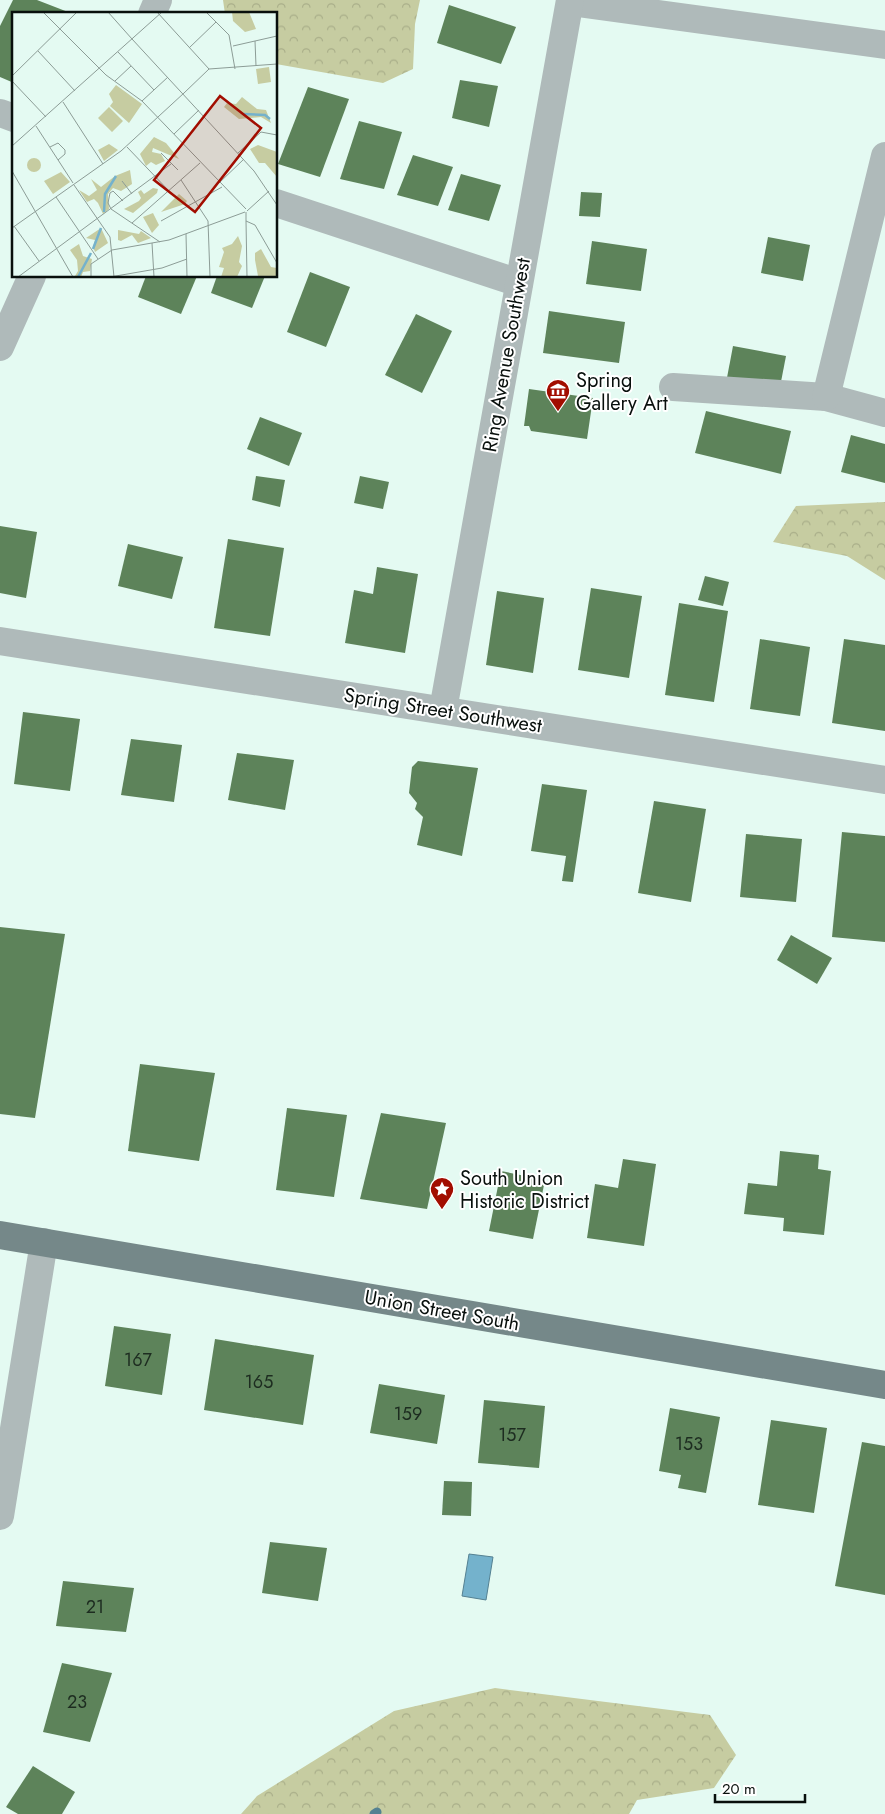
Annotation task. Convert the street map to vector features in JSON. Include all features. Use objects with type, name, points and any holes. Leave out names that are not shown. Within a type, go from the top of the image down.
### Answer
[{"type":"main road","name":"Union Street South","points":[[0,1235],[885,1385]]},
{"type":"street","points":[[153,12],[158,0]]},
{"type":"street","points":[[570,1],[885,45]]},
{"type":"street","name":"Ring Avenue Southwest","points":[[443,710],[570,1]]},
{"type":"street","points":[[826,397],[885,156]]},
{"type":"street","points":[[278,204],[519,283]]},
{"type":"street","points":[[0,347],[31,278]]},
{"type":"street","points":[[673,387],[826,397],[885,413]]},
{"type":"street","name":"Spring Street Southwest","points":[[0,641],[885,780]]},
{"type":"street","points":[[0,1516],[44,1242]]},
{"type":"green space","points":[[223,0],[420,0],[415,24],[413,69],[383,83],[278,64],[278,12],[225,12]]},
{"type":"green space","points":[[885,502],[885,580],[847,556],[773,542],[796,506]]},
{"type":"green space","points":[[495,1688],[710,1715],[736,1755],[714,1788],[637,1800],[629,1814],[241,1814],[257,1796],[394,1711]]},
{"type":"water","points":[[469,1554],[493,1557],[486,1600],[462,1596]]},
{"type":"building","points":[[13,0],[37,0],[68,12],[12,12],[12,82],[0,77],[0,26]]},
{"type":"building","points":[[449,5],[516,27],[501,64],[437,43]]},
{"type":"building","points":[[460,80],[498,86],[489,127],[452,118]]},
{"type":"building","points":[[308,87],[349,99],[320,177],[278,164]]},
{"type":"building","points":[[359,121],[402,132],[384,189],[340,179]]},
{"type":"building","points":[[413,155],[453,167],[438,206],[397,195]]},
{"type":"building","points":[[461,174],[501,185],[489,221],[448,210]]},
{"type":"building","points":[[581,192],[602,193],[600,217],[579,216]]},
{"type":"building","points":[[768,237],[810,245],[803,281],[761,273]]},
{"type":"building","points":[[592,241],[647,249],[641,291],[586,284]]},
{"type":"building","points":[[310,272],[350,287],[326,347],[287,332]]},
{"type":"building","points":[[145,278],[196,278],[181,314],[138,297]]},
{"type":"building","points":[[216,278],[264,278],[252,308],[211,293]]},
{"type":"building","points":[[549,311],[625,322],[619,363],[543,353]]},
{"type":"building","points":[[416,314],[452,331],[422,393],[385,375]]},
{"type":"building","points":[[733,346],[786,356],[779,392],[726,383]]},
{"type":"building","name":"Spring Gallery Art","points":[[529,389],[593,398],[587,439],[531,431],[529,426],[524,426]]},
{"type":"building","points":[[706,411],[791,431],[781,474],[695,453]]},
{"type":"building","points":[[260,417],[302,433],[289,466],[247,449]]},
{"type":"building","points":[[851,435],[885,444],[885,483],[841,472]]},
{"type":"building","points":[[256,476],[285,480],[280,507],[252,500]]},
{"type":"building","points":[[360,476],[389,482],[383,509],[354,503]]},
{"type":"building","points":[[0,526],[37,532],[26,598],[0,593]]},
{"type":"building","points":[[228,539],[284,548],[270,636],[214,628]]},
{"type":"building","points":[[128,544],[183,557],[172,599],[118,586]]},
{"type":"building","points":[[377,567],[418,574],[405,653],[345,643],[354,590],[373,594]]},
{"type":"building","points":[[705,576],[729,582],[723,606],[698,600]]},
{"type":"building","points":[[591,588],[642,596],[629,678],[578,670]]},
{"type":"building","points":[[497,591],[544,598],[533,673],[486,665]]},
{"type":"building","points":[[679,603],[728,611],[714,702],[665,695]]},
{"type":"building","points":[[760,639],[810,647],[800,716],[750,709]]},
{"type":"building","points":[[844,639],[885,645],[885,731],[832,723]]},
{"type":"building","points":[[23,712],[80,719],[70,791],[14,784]]},
{"type":"building","points":[[131,739],[182,745],[174,802],[121,795]]},
{"type":"building","points":[[237,753],[294,760],[285,810],[228,800]]},
{"type":"building","points":[[418,761],[478,768],[462,856],[417,845],[423,817],[415,809],[417,803],[409,793],[412,767]]},
{"type":"building","points":[[542,784],[587,790],[573,882],[562,881],[566,856],[531,851]]},
{"type":"building","points":[[654,801],[706,809],[691,902],[638,893]]},
{"type":"building","points":[[842,832],[885,836],[885,942],[832,937]]},
{"type":"building","points":[[746,834],[802,839],[796,902],[740,897]]},
{"type":"building","points":[[0,927],[65,934],[35,1118],[0,1114]]},
{"type":"building","points":[[791,935],[832,958],[817,984],[777,960]]},
{"type":"building","points":[[140,1064],[215,1073],[199,1161],[128,1151]]},
{"type":"building","points":[[287,1108],[347,1115],[334,1197],[276,1190]]},
{"type":"building","points":[[381,1113],[446,1123],[427,1209],[360,1199]]},
{"type":"building","points":[[780,1151],[819,1155],[818,1169],[831,1171],[824,1235],[783,1231],[784,1218],[744,1214],[748,1183],[777,1186]]},
{"type":"building","points":[[623,1159],[656,1164],[644,1246],[587,1238],[595,1184],[618,1188]]},
{"type":"building","points":[[501,1171],[545,1180],[533,1239],[489,1231]]},
{"type":"building","points":[[114,1326],[171,1334],[162,1395],[105,1386]]},
{"type":"building","points":[[215,1339],[314,1355],[303,1425],[204,1410]]},
{"type":"building","points":[[379,1384],[445,1395],[437,1444],[370,1433]]},
{"type":"building","points":[[484,1400],[545,1406],[539,1468],[478,1463]]},
{"type":"building","points":[[670,1408],[720,1417],[706,1493],[678,1488],[681,1475],[659,1471]]},
{"type":"building","points":[[771,1420],[827,1428],[814,1513],[758,1505]]},
{"type":"building","points":[[862,1442],[885,1446],[885,1595],[835,1586]]},
{"type":"building","points":[[444,1481],[472,1482],[471,1516],[442,1515]]},
{"type":"building","points":[[270,1542],[327,1548],[318,1601],[262,1593]]},
{"type":"building","points":[[63,1581],[134,1588],[126,1632],[56,1626]]},
{"type":"building","points":[[62,1663],[112,1673],[90,1742],[43,1732]]},
{"type":"building","points":[[33,1766],[75,1792],[62,1814],[18,1814],[6,1807]]},
{"type":"place","name":"Spring Gallery Art","points":[[558,412]]},
{"type":"place","name":"South Union Historic District","points":[[442,1210]]}]
